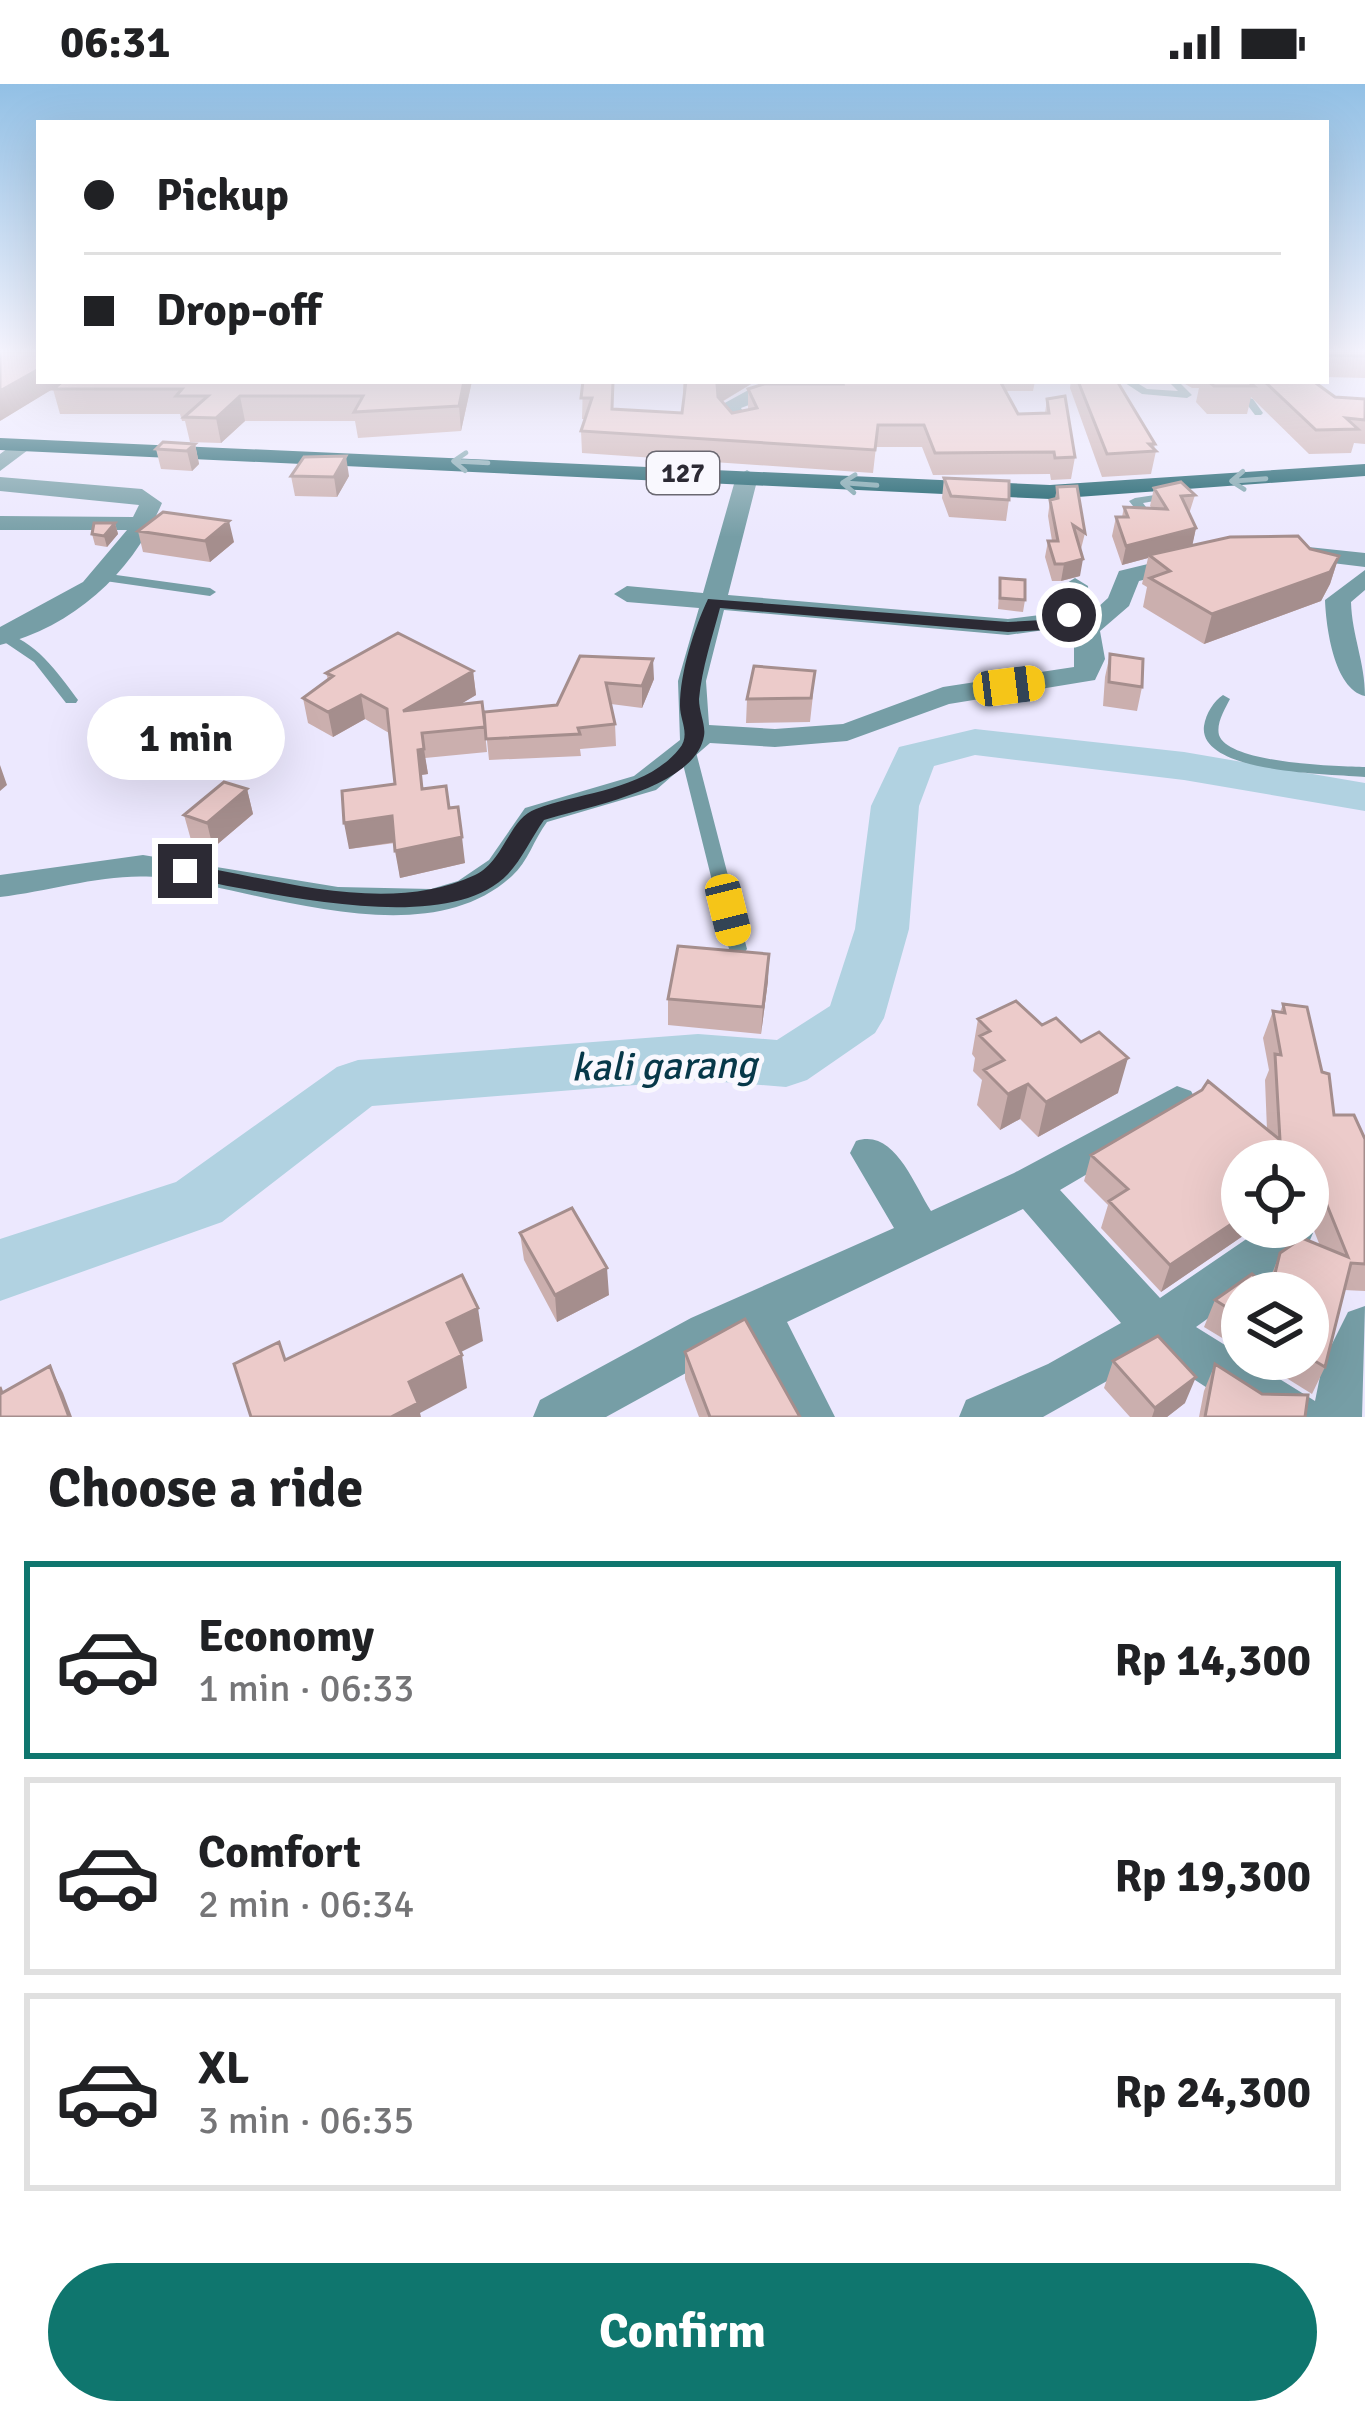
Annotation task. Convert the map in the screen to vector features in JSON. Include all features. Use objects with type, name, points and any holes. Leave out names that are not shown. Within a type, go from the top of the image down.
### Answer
[{"type":"main road","name":"127","points":[[0,443],[1050,492],[1365,470]]},
{"type":"street","points":[[731,413],[742,428]]},
{"type":"street","points":[[0,465],[26,444]]},
{"type":"street","points":[[692,742],[692,681],[747,477]]},
{"type":"street","points":[[0,484],[142,496],[151,502],[109,578],[36,620],[1,629]]},
{"type":"street","points":[[0,523],[143,522]]},
{"type":"street","points":[[1268,554],[1365,560]]},
{"type":"street","points":[[0,886],[160,867],[351,902],[440,896],[501,868],[536,815],[644,784],[692,742],[847,732],[943,696],[1084,674],[1091,659],[1087,629],[1120,601],[1128,576],[1203,560]]},
{"type":"street","points":[[1365,577],[1338,600],[1336,623],[1365,688]]},
{"type":"street","points":[[627,594],[1029,626],[1069,615],[1076,602],[1075,586]]},
{"type":"street","points":[[1336,623],[1365,626]]},
{"type":"street","points":[[558,1417],[708,1334],[1029,1186],[1177,1102]]},
{"type":"street","points":[[871,1153],[923,1236]]},
{"type":"street","points":[[1029,1186],[1156,1328],[1297,1417]]},
{"type":"street","points":[[1012,1412],[1156,1328],[1271,1248]]},
{"type":"street","points":[[757,1313],[810,1417]]},
{"type":"street","points":[[1336,1417],[1347,1362],[1365,1328]]},
{"type":"lane","points":[[1149,519],[1135,501],[1171,495],[1170,487]]},
{"type":"lane","points":[[109,578],[210,592]]},
{"type":"lane","points":[[1,629],[39,659],[71,700]]},
{"type":"lane","points":[[1223,699],[1210,727],[1212,740],[1222,750],[1264,762],[1365,772]]},
{"type":"lane","points":[[692,742],[738,949]]},
{"type":"building","points":[[188,413],[221,413],[216,418],[184,417]]},
{"type":"building","points":[[587,413],[1068,413],[1075,457],[1055,458],[1054,452],[935,453],[924,425],[878,425],[875,450],[581,431]]},
{"type":"building","points":[[1091,413],[1136,413],[1156,451],[1107,454]]},
{"type":"building","points":[[1298,413],[1365,413],[1365,420],[1346,418],[1358,429],[1316,430]]},
{"type":"building","points":[[163,442],[195,444],[187,451],[156,449]]},
{"type":"building","points":[[346,456],[334,477],[291,476],[304,457]]},
{"type":"building","points":[[944,478],[1009,481],[1009,500],[951,496]]},
{"type":"building","points":[[1181,482],[1195,495],[1181,496],[1196,528],[1126,546],[1116,517],[1128,517],[1124,507],[1167,509],[1154,488]]},
{"type":"building","points":[[1077,486],[1085,533],[1073,525],[1083,559],[1055,564],[1048,541],[1058,541],[1050,500],[1058,498],[1057,487]]},
{"type":"building","points":[[163,512],[229,521],[205,541],[138,531]]},
{"type":"building","points":[[94,523],[115,523],[104,536],[92,534]]},
{"type":"building","points":[[1298,536],[1310,549],[1339,556],[1330,572],[1212,614],[1150,578],[1170,571],[1149,555],[1230,537]]},
{"type":"building","points":[[1000,578],[1025,580],[1025,600],[1000,598]]},
{"type":"building","points":[[398,633],[473,671],[403,711],[482,702],[485,727],[422,733],[424,749],[418,750],[422,789],[446,786],[449,808],[458,807],[462,837],[395,851],[392,816],[344,823],[342,791],[395,784],[387,709],[361,695],[328,712],[303,698],[333,676],[326,673]]},
{"type":"building","points":[[1110,654],[1143,659],[1142,687],[1109,682]]},
{"type":"building","points":[[580,656],[653,659],[642,686],[606,683],[615,724],[578,728],[580,734],[486,739],[484,712],[557,705]]},
{"type":"building","points":[[754,666],[815,671],[811,698],[747,699]]},
{"type":"building","points":[[224,782],[247,789],[207,823],[184,815]]},
{"type":"building","points":[[678,946],[769,954],[763,1007],[668,999]]},
{"type":"building","points":[[1016,1001],[1042,1025],[1056,1018],[1081,1042],[1099,1032],[1128,1058],[1046,1102],[1028,1084],[1008,1094],[984,1070],[1004,1060],[980,1036],[990,1031],[978,1019]]},
{"type":"building","points":[[1283,1004],[1307,1007],[1322,1072],[1329,1074],[1334,1115],[1354,1115],[1365,1139],[1365,1264],[1351,1263],[1329,1351],[1329,1272],[1275,1272],[1280,1253],[1287,1248],[1326,1248],[1348,1257],[1329,1210],[1329,1140],[1280,1140],[1275,1054],[1281,1055],[1273,1011],[1285,1013]]},
{"type":"building","points":[[1208,1081],[1280,1140],[1221,1140],[1221,1231],[1170,1265],[1109,1201],[1128,1189],[1091,1155],[1202,1090]]},
{"type":"building","points":[[572,1208],[607,1268],[555,1295],[520,1233]]},
{"type":"building","points":[[462,1275],[478,1308],[447,1323],[462,1355],[409,1382],[418,1403],[391,1417],[251,1417],[234,1364],[279,1342],[285,1360]]},
{"type":"building","points":[[745,1319],[800,1417],[710,1417],[685,1352]]},
{"type":"building","points":[[1158,1336],[1196,1377],[1155,1408],[1113,1361]]},
{"type":"building","points":[[1215,1364],[1221,1368],[1221,1380],[1240,1380],[1262,1394],[1308,1395],[1305,1417],[1205,1417]]},
{"type":"building","points":[[50,1366],[69,1417],[0,1417],[0,1387],[2,1393]]},
{"type":"waterway","name":"kali garang","points":[[0,1270],[27,1265],[199,1202],[358,1084],[698,1057],[786,1064],[855,1018],[882,929],[895,806],[915,757],[975,742],[1184,766],[1365,797]]},
{"type":"route","points":[[185,871],[351,902],[383,903],[440,896],[487,879],[501,868],[536,815],[553,806],[644,784],[688,752],[695,743],[689,710],[692,681],[714,602],[976,626],[1045,625],[1069,615]]}]
